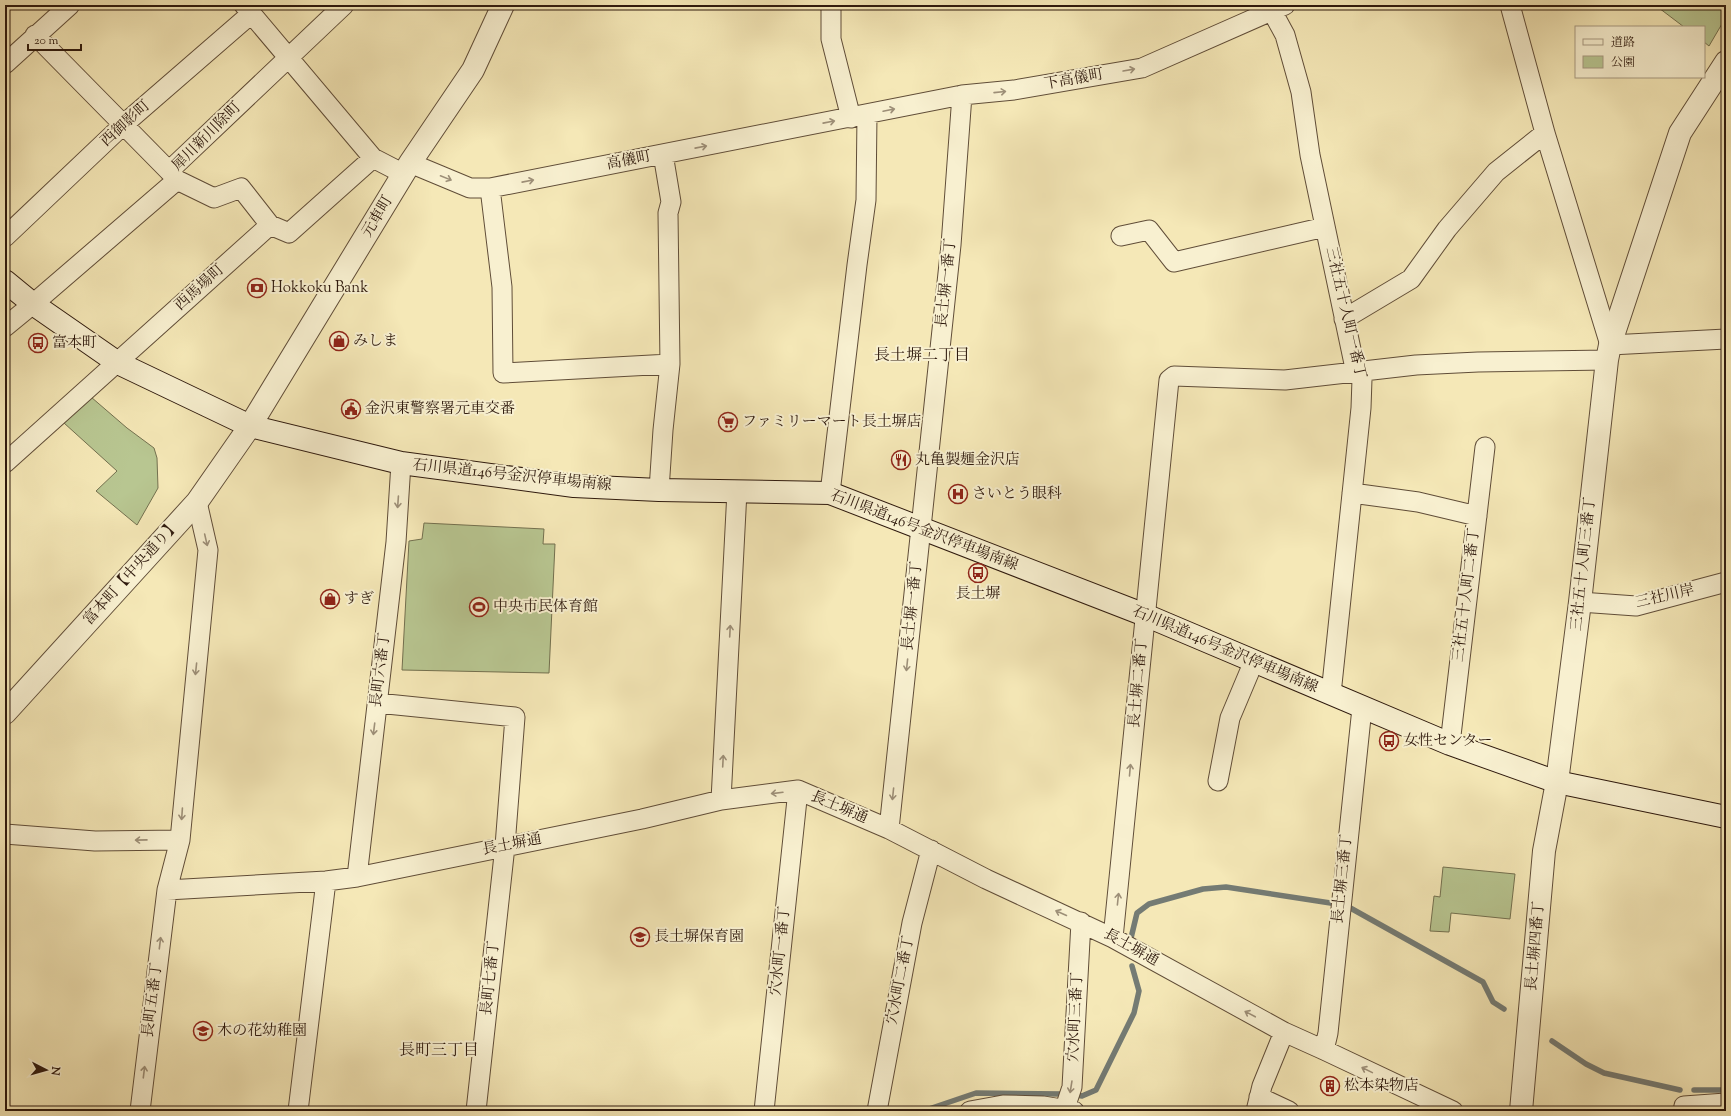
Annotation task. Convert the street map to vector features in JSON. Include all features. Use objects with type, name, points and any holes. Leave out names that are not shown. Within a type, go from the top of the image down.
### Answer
[{"type":"street","points":[[5,64],[70,5]]},
{"type":"street","name":"犀川新川除町","points":[[5,326],[34,304],[173,176],[288,58],[344,5]]},
{"type":"street","name":"元車町","points":[[250,426],[407,168],[473,70],[503,5]]},
{"type":"street","points":[[830,493],[866,200],[859,116],[831,39],[831,5]]},
{"type":"street","points":[[1510,5],[1608,353]]},
{"type":"street","name":"下高儀町","points":[[859,116],[962,95],[1014,90],[1142,68],[1244,14],[1265,13],[1279,8]]},
{"type":"street","name":"三社五十人町一番丁","points":[[1279,8],[1301,92],[1310,155],[1356,373],[1362,379],[1361,408],[1331,694]]},
{"type":"street","points":[[247,10],[373,158],[407,168]]},
{"type":"street","name":"西御影町","points":[[5,237],[247,10]]},
{"type":"street","points":[[35,36],[173,176],[214,198],[241,188],[270,225],[289,233],[373,158]]},
{"type":"street","name":"三社五十人町三番丁","points":[[1557,782],[1580,602],[1608,353],[1680,133],[1726,62]]},
{"type":"street","name":"長土塀一番丁","points":[[890,829],[951,244],[962,95]]},
{"type":"street","name":"高儀町","points":[[407,168],[470,188],[490,188],[859,116]]},
{"type":"street","points":[[1344,319],[1411,279],[1446,229],[1496,172],[1545,133]]},
{"type":"street","points":[[659,490],[662,430],[670,364],[668,213],[671,202],[663,154]]},
{"type":"street","points":[[490,188],[502,287],[503,372],[670,364]]},
{"type":"street","name":"西馬場町","points":[[5,463],[270,225]]},
{"type":"street","points":[[1121,236],[1149,230],[1174,262],[1325,227]]},
{"type":"street","name":"石川県道146号金沢停車場南線","points":[[5,281],[34,304],[118,363],[250,426],[401,463],[574,486],[659,490],[830,493],[1145,615],[1450,744],[1557,782],[1726,817]]},
{"type":"street","points":[[1356,373],[1416,366],[1608,353],[1726,339]]},
{"type":"street","name":"長土塀二番丁","points":[[1113,938],[1169,380],[1174,376],[1285,380],[1356,373]]},
{"type":"street","name":"富本町【中央通り】","points":[[5,713],[197,502],[250,426]]},
{"type":"street","name":"三社五十人町二番丁","points":[[1450,744],[1485,447]]},
{"type":"street","name":"長町六番丁","points":[[357,877],[396,542],[401,463]]},
{"type":"street","points":[[720,800],[737,491]]},
{"type":"street","points":[[1352,493],[1418,502],[1477,516]]},
{"type":"street","name":"長町五番丁","points":[[140,1111],[167,890],[180,840],[208,550],[197,502]]},
{"type":"street","name":"三社川岸","points":[[1580,602],[1636,606],[1726,582]]},
{"type":"street","points":[[1218,781],[1230,718],[1254,661]]},
{"type":"street","name":"長町七番丁","points":[[377,704],[515,717],[505,846],[476,1111]]},
{"type":"street","name":"長土塀三番丁","points":[[1324,1050],[1328,1033],[1362,708]]},
{"type":"street","name":"長土塀四番丁","points":[[1521,1111],[1544,852],[1557,782]]},
{"type":"street","name":"長土塀通","points":[[167,890],[326,881],[357,877],[642,819],[720,800],[798,790],[890,829],[986,879],[1081,922],[1284,1032],[1453,1111]]},
{"type":"street","name":"穴水町一番丁","points":[[764,1111],[798,790]]},
{"type":"street","points":[[5,834],[95,840],[180,840]]},
{"type":"street","name":"穴水町二番丁","points":[[877,1111],[912,923],[931,850]]},
{"type":"street","points":[[298,1111],[326,881]]},
{"type":"street","name":"穴水町三番丁","points":[[1068,1110],[1072,1087],[1081,922]]},
{"type":"street","points":[[1284,1032],[1262,1086],[1258,1104],[1289,1111]]},
{"type":"street","points":[[1683,1111],[1684,1106],[1726,1104]]},
{"type":"street","points":[[970,1111],[1003,1105],[1043,1106],[1068,1110]]},
{"type":"green space","points":[[1655,5],[1718,5],[1726,11],[1726,17],[1709,46],[1705,43],[1705,26],[1683,26]]},
{"type":"green space","points":[[91,397],[127,428],[154,448],[157,458],[158,488],[137,525],[96,491],[117,471],[64,423]]},
{"type":"green space","name":"中央市民体育館","points":[[424,523],[544,529],[543,544],[555,544],[549,673],[402,670],[409,541],[422,539]]},
{"type":"green space","points":[[1443,867],[1515,874],[1510,919],[1451,913],[1449,932],[1430,931],[1434,896],[1440,897]]},
{"type":"waterway","points":[[1131,938],[1137,913],[1149,904],[1203,889],[1226,887],[1337,904]]},
{"type":"waterway","points":[[1345,905],[1483,982],[1493,1002],[1504,1009]]},
{"type":"waterway","points":[[1076,1095],[1082,1096],[1096,1090],[1134,1013],[1139,991],[1132,966]]},
{"type":"waterway","points":[[1552,1041],[1586,1064],[1604,1073],[1680,1090]]},
{"type":"waterway","points":[[1694,1090],[1726,1090]]},
{"type":"waterway","points":[[923,1111],[976,1093],[1062,1094]]},
{"type":"place","name":"Hokkoku Bank","points":[[257,288]]},
{"type":"place","name":"みしま","points":[[339,341]]},
{"type":"place","name":"富本町","points":[[38,343]]},
{"type":"place","name":"金沢東警察署元車交番","points":[[351,409]]},
{"type":"place","name":"ファミリーマート長土塀店","points":[[728,422]]},
{"type":"place","name":"丸亀製麺金沢店","points":[[901,460]]},
{"type":"place","name":"さいとう眼科","points":[[958,494]]},
{"type":"place","name":"長土塀","points":[[978,573]]},
{"type":"place","name":"すぎ","points":[[330,599]]},
{"type":"place","name":"中央市民体育館","points":[[479,607]]},
{"type":"place","name":"女性センター","points":[[1389,741]]},
{"type":"place","name":"長土塀保育園","points":[[640,937]]},
{"type":"place","name":"木の花幼稚園","points":[[203,1031]]},
{"type":"place","name":"松本染物店","points":[[1330,1086]]},
{"type":"district","name":"長土塀二丁目","points":[[922,356]]},
{"type":"district","name":"長町三丁目","points":[[439,1051]]}]
